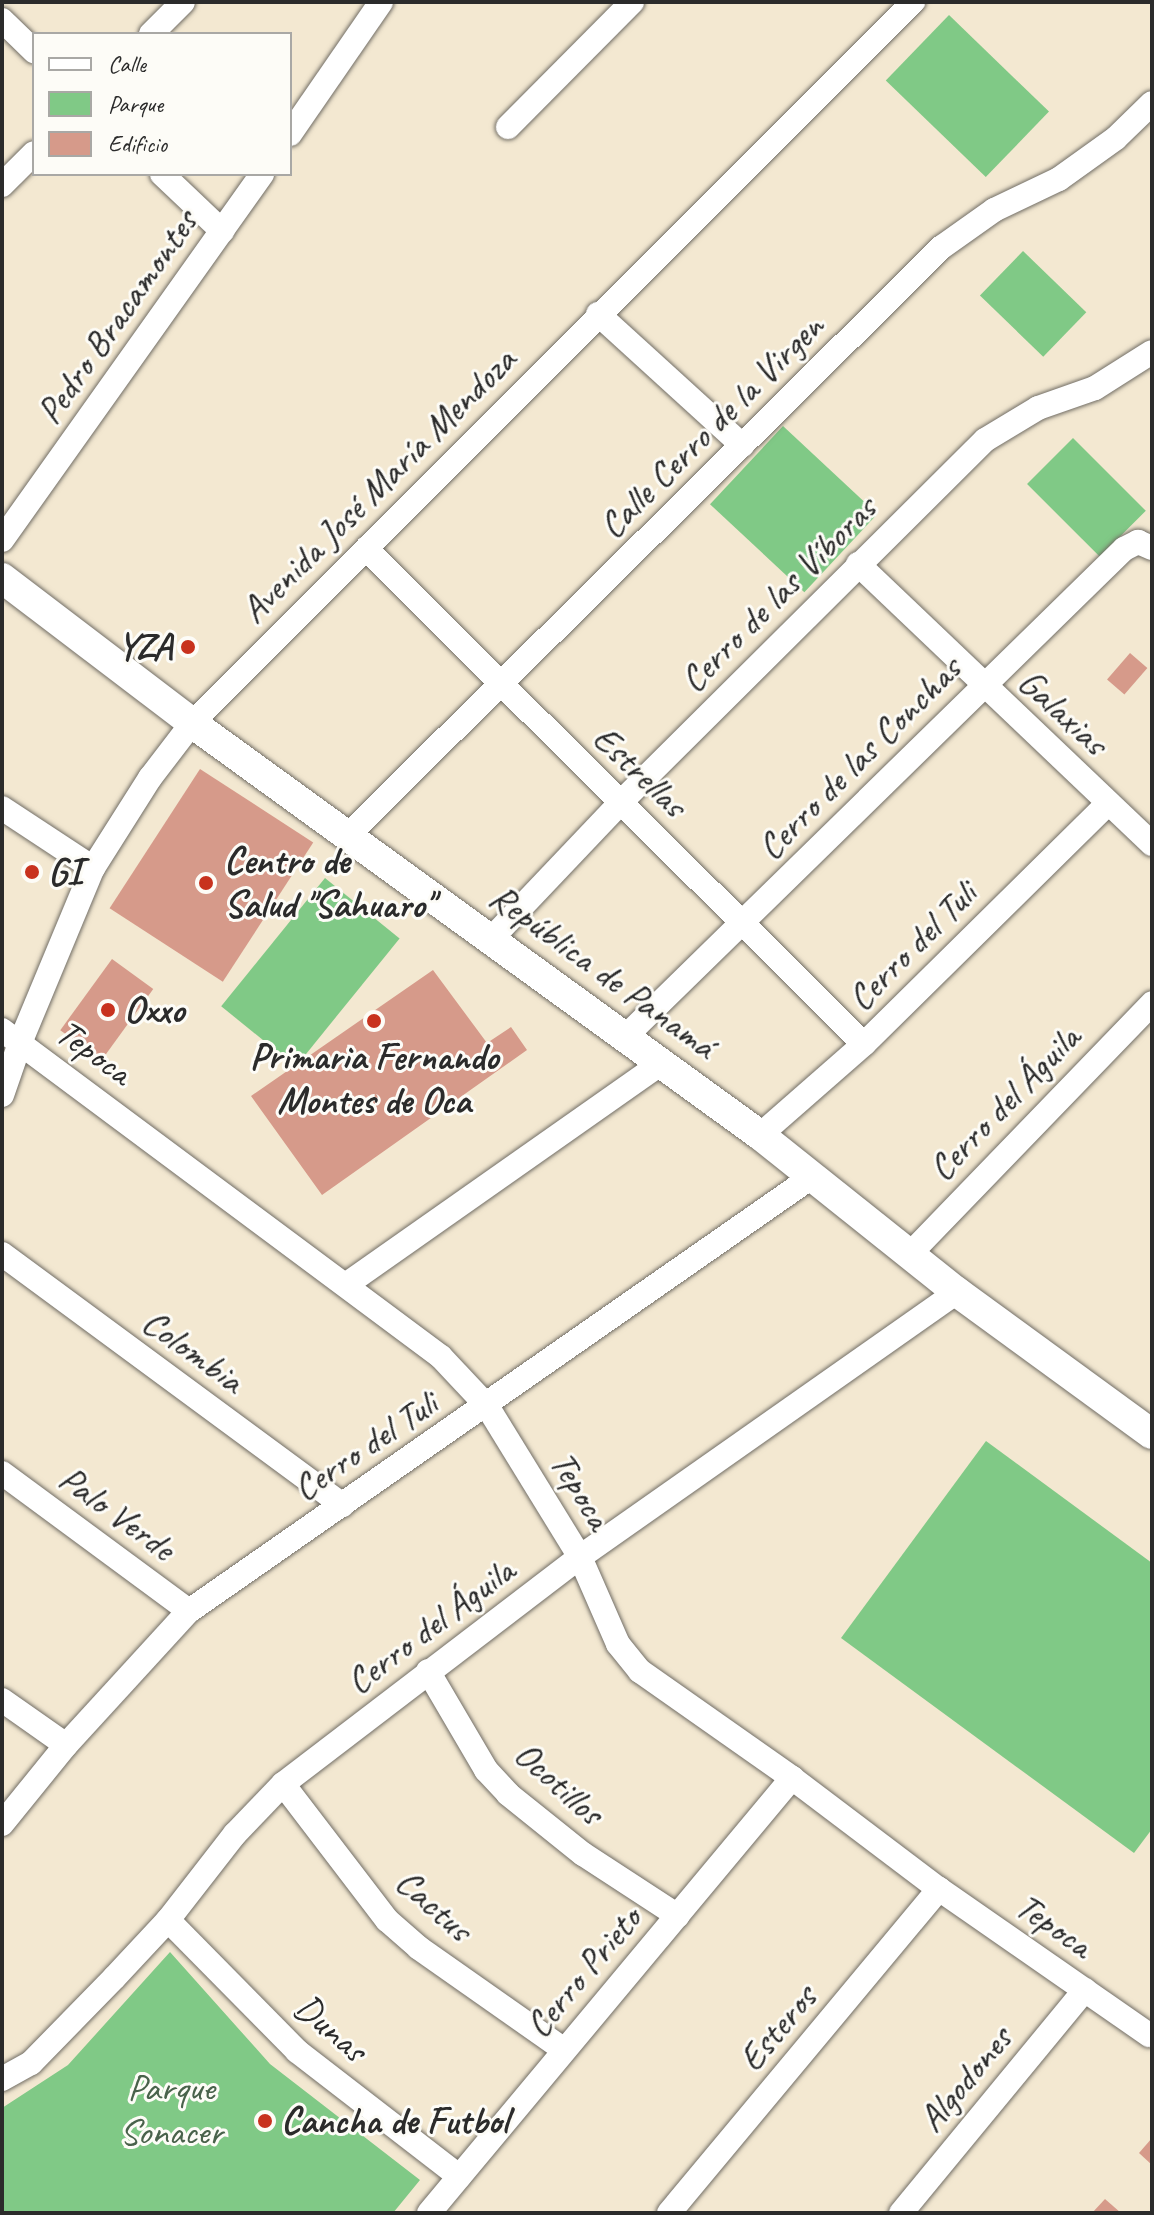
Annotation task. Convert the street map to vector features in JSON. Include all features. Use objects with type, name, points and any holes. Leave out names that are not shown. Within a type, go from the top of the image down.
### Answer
[{"type":"main road","name":"República de Panamá","points":[[2,578],[192,723],[760,1135],[957,1292],[1152,1434]]},
{"type":"street","points":[[153,32],[183,2]]},
{"type":"street","points":[[292,131],[381,2]]},
{"type":"street","points":[[508,127],[632,2]]},
{"type":"street","name":"Avenida José María Mendoza","points":[[2,1095],[11,1036],[93,868],[150,778],[192,723],[913,2]]},
{"type":"street","points":[[2,20],[32,49]]},
{"type":"street","name":"Calle Cerro de la Virgen","points":[[348,835],[502,687],[942,247],[994,210],[1059,179],[1116,138],[1151,105]]},
{"type":"street","points":[[2,185],[32,155]]},
{"type":"street","points":[[164,176],[222,231]]},
{"type":"street","name":"Pedro Bracamontes","points":[[2,540],[261,176]]},
{"type":"street","points":[[598,314],[742,445]]},
{"type":"street","name":"Cerro de las Víboras","points":[[492,938],[621,802],[985,440],[1038,408],[1115,377],[1152,352]]},
{"type":"street","name":"Cerro de las Conchas","points":[[625,1037],[1124,549],[1138,542],[1151,547]]},
{"type":"street","name":"Estrellas","points":[[366,549],[864,1044]]},
{"type":"street","name":"Galaxias","points":[[858,564],[1152,844]]},
{"type":"street","name":"Cerro del Tuli","points":[[760,1135],[864,1044],[1108,803]]},
{"type":"street","points":[[2,808],[93,868]]},
{"type":"street","name":"Cerro del Águila","points":[[909,1255],[1152,1003]]},
{"type":"street","name":"Tepoca","points":[[11,1036],[441,1357],[487,1406],[580,1557],[609,1627],[626,1658],[640,1671],[792,1778],[939,1889],[1149,2035]]},
{"type":"street","points":[[347,1284],[660,1064]]},
{"type":"street","name":"Cerro del Tuli","points":[[2,1824],[66,1745],[189,1611],[813,1176]]},
{"type":"street","name":"Colombia","points":[[2,1254],[342,1505]]},
{"type":"street","name":"Cerro del Águila","points":[[2,2079],[31,2063],[168,1920],[235,1834],[283,1784],[580,1557],[957,1292]]},
{"type":"street","name":"Palo Verde","points":[[2,1473],[189,1611]]},
{"type":"street","name":"Ocotillos","points":[[428,1671],[486,1770],[508,1794],[583,1854],[678,1916]]},
{"type":"street","points":[[2,1700],[66,1745]]},
{"type":"street","name":"Cerro Prieto","points":[[429,2213],[792,1778]]},
{"type":"street","name":"Cactus","points":[[283,1784],[387,1920],[419,1948],[564,2050]]},
{"type":"street","name":"Esteros","points":[[669,2213],[939,1889]]},
{"type":"street","name":"Dunas","points":[[168,1920],[297,2051],[459,2176]]},
{"type":"street","name":"Algodones","points":[[901,2213],[1085,1990]]},
{"type":"green space","points":[[949,15],[1049,112],[986,177],[886,80]]},
{"type":"green space","points":[[1023,251],[1086,312],[1043,357],[980,296]]},
{"type":"green space","points":[[783,426],[877,514],[804,592],[710,504]]},
{"type":"green space","points":[[1073,438],[1146,511],[1100,557],[1027,484]]},
{"type":"green space","points":[[325,878],[400,938],[296,1067],[221,1006]]},
{"type":"green space","points":[[986,1441],[1152,1563],[1152,1829],[1134,1853],[841,1638]]},
{"type":"green space","name":"Parque Sonacer","points":[[170,1952],[270,2064],[420,2180],[393,2213],[2,2213],[2,2108],[68,2065]]},
{"type":"building","points":[[1130,653],[1147,668],[1124,695],[1107,679]]},
{"type":"building","points":[[200,769],[313,843],[223,982],[110,908]]},
{"type":"building","name":"Oxxo","points":[[112,959],[153,989],[102,1060],[60,1030]]},
{"type":"building","points":[[433,970],[487,1043],[511,1027],[527,1050],[322,1195],[251,1096]]},
{"type":"building","points":[[1152,2138],[1152,2165],[1139,2153]]},
{"type":"building","points":[[1105,2199],[1121,2213],[1092,2213]]},
{"type":"place","name":"YZA","points":[[188,647]]},
{"type":"place","name":"GI","points":[[32,872]]},
{"type":"place","name":"Centro de Salud \"Sahuaro\"","points":[[206,883]]},
{"type":"place","name":"Oxxo","points":[[108,1010]]},
{"type":"place","name":"Primaria Fernando Montes de Oca","points":[[374,1021]]},
{"type":"place","name":"Cancha de Futbol","points":[[265,2121]]}]
